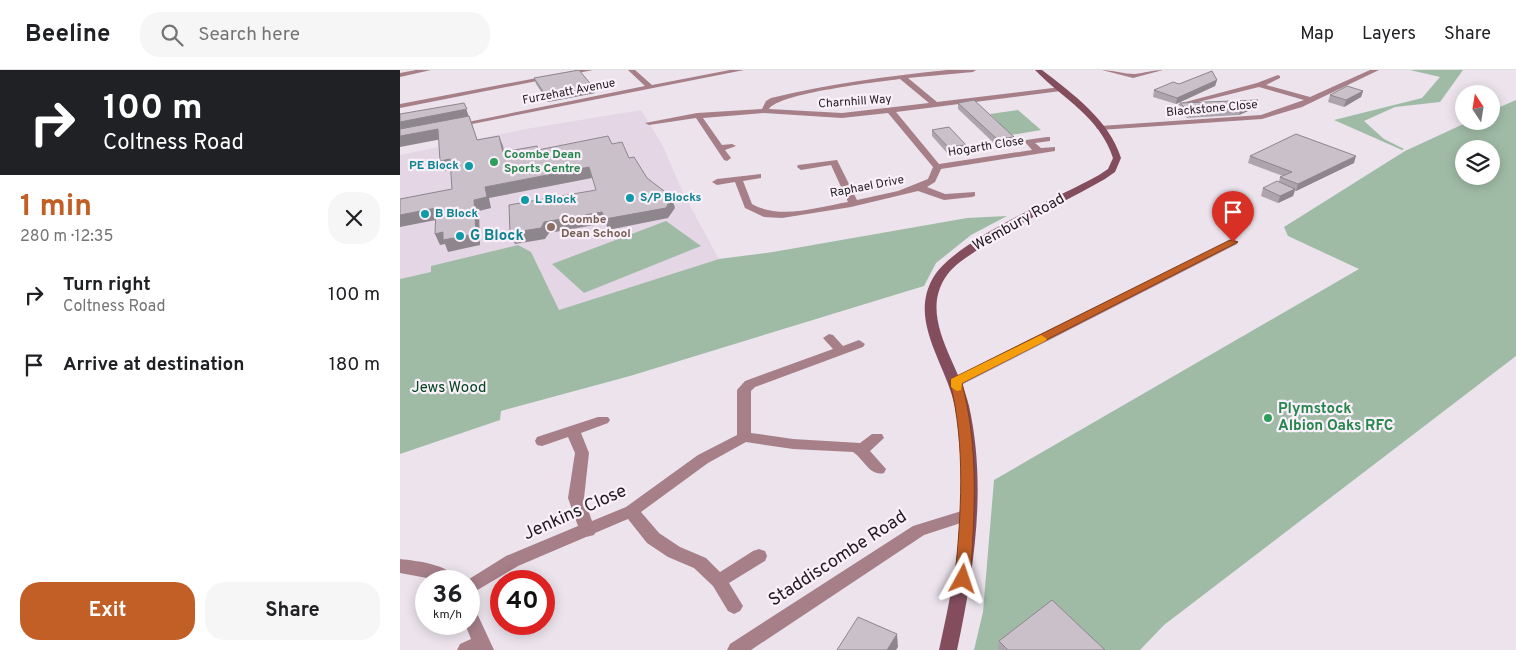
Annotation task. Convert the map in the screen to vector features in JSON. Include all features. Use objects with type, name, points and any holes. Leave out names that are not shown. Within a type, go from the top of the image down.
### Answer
[{"type":"street","points":[[400,75],[428,70]]},
{"type":"street","points":[[400,106],[590,70]]},
{"type":"street","points":[[631,70],[650,87]]},
{"type":"street","name":"Furzehatt Avenue","points":[[447,127],[741,70]]},
{"type":"street","name":"Wembury Road","points":[[948,650],[963,579],[968,515],[967,447],[962,406],[956,382],[929,315],[929,300],[932,288],[946,268],[991,236],[1022,218],[1089,185],[1112,170],[1117,158],[1116,152],[1100,128],[1061,89],[1038,70]]},
{"type":"street","points":[[1105,70],[1124,78],[1160,70]]},
{"type":"street","name":"Blackstone Close","points":[[1100,128],[1262,117],[1376,70]]},
{"type":"street","points":[[764,111],[769,103],[787,96],[838,86],[902,77],[976,71]]},
{"type":"street","points":[[902,77],[934,104]]},
{"type":"street","points":[[1182,104],[1259,85],[1278,77]]},
{"type":"street","points":[[1259,85],[1309,99]]},
{"type":"street","name":"Charnhill Way","points":[[649,123],[726,112],[764,111],[825,117],[891,111],[978,98],[1061,89]]},
{"type":"street","points":[[1214,96],[1222,100]]},
{"type":"street","points":[[978,98],[986,106],[1006,103]]},
{"type":"street","points":[[891,111],[937,167]]},
{"type":"street","points":[[697,115],[727,158]]},
{"type":"street","name":"Hogarth Close","points":[[1039,151],[1029,142],[1047,139]]},
{"type":"street","points":[[720,148],[732,146]]},
{"type":"street","name":"Hogarth Close","points":[[937,167],[1052,149]]},
{"type":"street","points":[[801,167],[846,160]]},
{"type":"street","points":[[834,162],[853,202]]},
{"type":"street","name":"Raphael Drive","points":[[738,179],[748,206],[770,215],[901,194],[930,183],[935,176],[937,167]]},
{"type":"street","points":[[717,182],[758,176]]},
{"type":"street","points":[[920,188],[944,197],[973,195]]},
{"type":"street","points":[[956,382],[1233,242]]},
{"type":"street","points":[[829,338],[841,351]]},
{"type":"street","points":[[859,344],[750,384],[744,390],[744,437],[793,444],[842,445],[861,450],[878,469]]},
{"type":"street","points":[[542,441],[603,420]]},
{"type":"street","points":[[573,431],[582,453],[576,498],[588,531]]},
{"type":"street","name":"Jenkins Close","points":[[480,581],[512,561],[588,531],[631,511],[703,459],[744,437]]},
{"type":"street","points":[[861,450],[877,438]]},
{"type":"street","points":[[631,511],[653,538],[674,552],[700,563],[719,581],[734,606]]},
{"type":"street","name":"Staddiscombe Road","points":[[736,650],[919,530],[968,515]]},
{"type":"street","points":[[719,581],[759,556]]},
{"type":"street","points":[[400,566],[429,570]]},
{"type":"street","points":[[466,650],[484,646]]},
{"type":"shaded area","name":"Coombe Dean School","points":[[641,110],[663,146],[684,195],[719,259],[542,316],[400,352],[400,155],[526,129]]},
{"type":"green space","points":[[1410,70],[1463,70],[1440,102],[1395,107],[1364,121],[1384,139],[1404,149],[1402,150],[1334,120],[1422,98],[1440,77]]},
{"type":"green space","name":"Plymstock Albion Oaks RFC","points":[[1516,100],[1516,356],[1164,625],[1140,650],[974,650],[983,612],[994,480],[1359,269],[1288,236],[1284,227],[1405,151],[1455,128],[1455,130],[1500,130],[1500,107]]},
{"type":"green space","points":[[1018,110],[1041,130],[1011,135],[990,114]]},
{"type":"green space","name":"Jews Wood","points":[[1007,216],[971,235],[936,263],[924,286],[630,376],[501,411],[500,420],[400,454],[400,279],[431,272],[431,266],[518,245],[531,252],[559,310],[719,259],[773,252],[967,218]]},
{"type":"green space","points":[[666,221],[701,246],[584,293],[552,264]]},
{"type":"building","points":[[579,70],[593,87],[546,96],[534,78]]},
{"type":"building","points":[[1212,71],[1217,80],[1177,98],[1154,90],[1173,82],[1179,84]]},
{"type":"building","points":[[1347,86],[1363,91],[1346,100],[1330,95]]},
{"type":"building","points":[[974,100],[1014,137],[997,139],[958,103]]},
{"type":"building","points":[[1258,100],[1241,108],[1189,112],[1180,103]]},
{"type":"building","points":[[464,103],[467,109],[400,122],[400,114]]},
{"type":"building","points":[[469,116],[477,140],[499,136],[503,152],[537,146],[538,150],[608,136],[612,144],[622,142],[629,158],[634,157],[647,178],[672,197],[666,208],[605,219],[602,212],[544,222],[541,228],[510,233],[509,205],[596,190],[589,167],[485,187],[487,197],[474,200],[476,234],[443,240],[443,232],[435,234],[436,208],[400,215],[400,199],[452,189],[450,159],[440,161],[438,129],[400,136],[400,129]]},
{"type":"building","points":[[949,127],[966,145],[948,147],[932,130]]},
{"type":"building","points":[[1296,134],[1356,156],[1298,184],[1280,177],[1292,172],[1250,156]]},
{"type":"building","points":[[1277,181],[1295,189],[1280,196],[1263,188]]},
{"type":"building","points":[[1052,600],[1105,650],[1008,650],[999,641]]},
{"type":"building","points":[[858,617],[897,634],[887,650],[837,650]]},
{"type":"slow traffic","points":[[957,387],[956,382],[1041,339]]},
{"type":"place","name":"Coombe Dean Sports Centre","points":[[494,162]]},
{"type":"place","name":"PE Block","points":[[469,166]]},
{"type":"place","name":"S/P Blocks","points":[[630,198]]},
{"type":"place","name":"L Block","points":[[525,200]]},
{"type":"place","name":"B Block","points":[[425,214]]},
{"type":"place","name":"Coombe Dean School","points":[[551,227]]},
{"type":"place","name":"G Block","points":[[460,236]]},
{"type":"place","name":"Plymstock Albion Oaks RFC","points":[[1268,418]]},
{"type":"route","points":[[963,579],[968,515],[967,447],[962,406],[956,382],[1233,242]]}]
